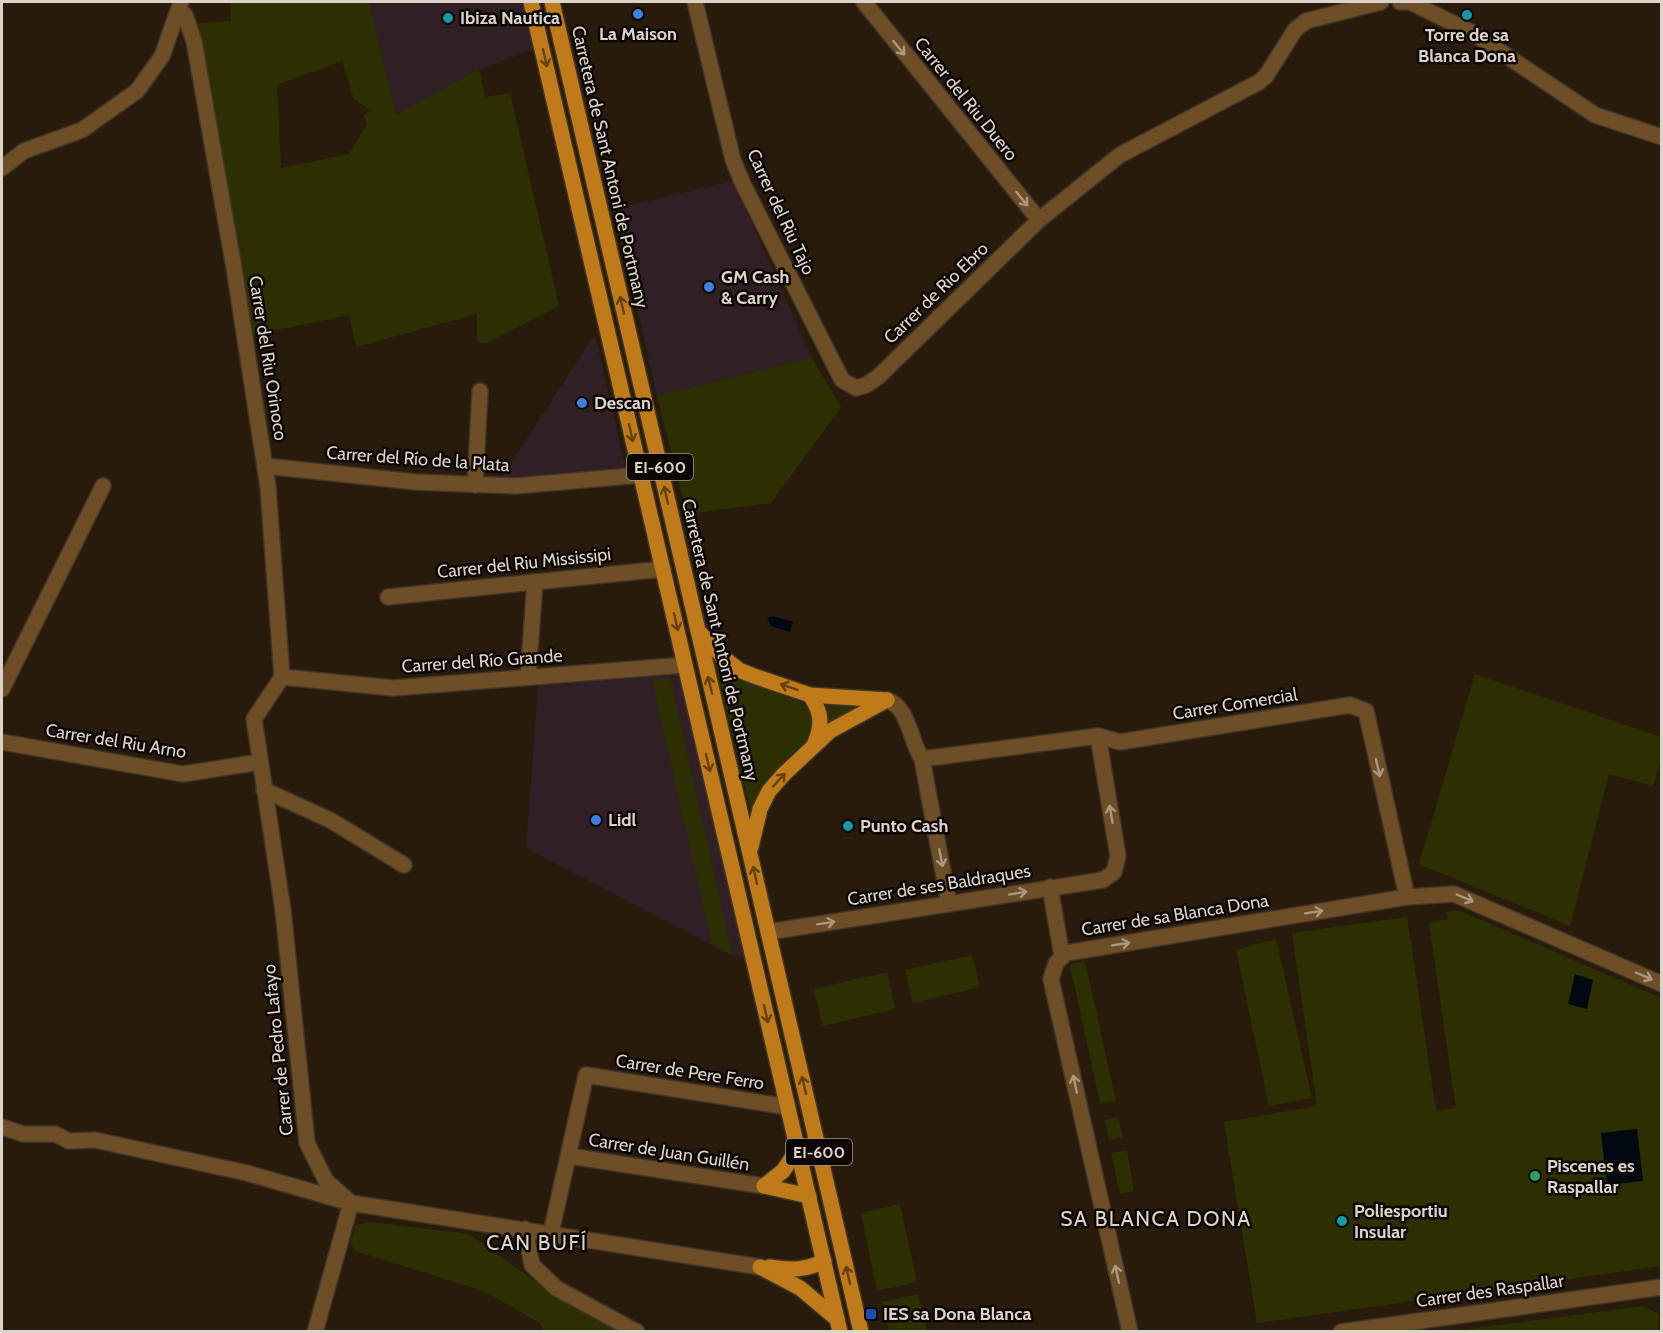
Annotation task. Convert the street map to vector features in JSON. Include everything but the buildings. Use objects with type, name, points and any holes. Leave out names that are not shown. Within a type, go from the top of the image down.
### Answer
[{"type":"main road","name":"EI-600","points":[[531,2],[839,1325]]},
{"type":"main road","name":"Carretera de Sant Antoni de Portmany","points":[[552,2],[861,1332]]},
{"type":"main road","points":[[697,630],[739,669],[810,695],[887,700]]},
{"type":"main road","points":[[810,695],[820,711],[821,722],[813,748]]},
{"type":"main road","points":[[750,853],[760,809],[769,791],[830,731],[887,700]]},
{"type":"main road","points":[[764,1186],[783,1171],[798,1149]]},
{"type":"main road","points":[[764,1186],[808,1196]]},
{"type":"main road","points":[[760,1266],[796,1270],[808,1269],[824,1261]]},
{"type":"main road","points":[[760,1266],[800,1288],[839,1325]]},
{"type":"street","name":"Carrer del Riu Tajo","points":[[695,2],[733,160],[743,184],[842,380],[856,388]]},
{"type":"street","name":"Carrer del Riu Duero","points":[[864,2],[1039,220]]},
{"type":"street","name":"Carrer de Rio Ebro","points":[[856,388],[878,377],[1039,220],[1120,155],[1259,82],[1266,76],[1295,30],[1305,21],[1381,2]]},
{"type":"street","points":[[1400,2],[1410,2],[1471,32],[1595,115],[1662,136]]},
{"type":"street","points":[[2,168],[24,151],[82,130],[137,92],[162,56],[181,6]]},
{"type":"street","name":"Carrer del Riu Orinoco","points":[[181,6],[194,41],[265,466],[282,677]]},
{"type":"street","points":[[475,485],[480,390]]},
{"type":"street","name":"Carrer del Río de la Plata","points":[[265,466],[416,482],[515,486],[641,475]]},
{"type":"street","points":[[2,689],[103,486]]},
{"type":"street","name":"Carrer del Riu Mississipi","points":[[388,597],[663,569]]},
{"type":"street","points":[[528,677],[535,582]]},
{"type":"street","name":"Carrer del Río Grande","points":[[282,677],[393,688],[685,665]]},
{"type":"street","name":"Carrer de Pedro Lafayo","points":[[282,677],[254,719],[283,910],[307,1143],[326,1181],[351,1203]]},
{"type":"street","points":[[887,700],[896,703],[901,710],[912,742],[922,759],[949,904]]},
{"type":"street","name":"Carrer Comercial","points":[[922,759],[1098,736],[1120,741],[1350,705],[1366,711],[1407,897]]},
{"type":"street","name":"Carrer de ses Baldraques","points":[[768,932],[1103,880],[1114,872],[1118,856],[1098,736]]},
{"type":"street","name":"Carrer del Riu Arno","points":[[2,742],[183,774],[260,762]]},
{"type":"street","points":[[264,790],[330,820],[404,865]]},
{"type":"street","points":[[1050,887],[1062,956]]},
{"type":"street","name":"Carrer de sa Blanca Dona","points":[[1130,1332],[1051,979],[1056,963],[1066,953],[1407,897],[1454,894],[1662,984]]},
{"type":"street","name":"Carrer de Pere Ferro","points":[[569,1156],[586,1076],[788,1107]]},
{"type":"street","points":[[2,1127],[23,1134],[55,1134],[69,1141],[95,1140],[247,1173],[351,1203],[760,1266]]},
{"type":"street","points":[[551,1233],[569,1156]]},
{"type":"street","name":"Carrer de Juan Guillén","points":[[569,1156],[764,1186]]},
{"type":"street","points":[[315,1332],[351,1203]]},
{"type":"street","points":[[525,1229],[532,1265],[556,1288],[637,1332]]},
{"type":"street","points":[[1643,1290],[1662,1287]]},
{"type":"street","points":[[1643,1290],[1662,1292]]},
{"type":"street","name":"Carrer des Raspallar","points":[[1341,1332],[1643,1290]]},
{"type":"shaded area","points":[[369,2],[522,2],[533,50],[479,69],[396,116]]},
{"type":"shaded area","points":[[733,181],[812,358],[657,396],[615,209]]},
{"type":"shaded area","name":"Descan","points":[[595,334],[626,472],[500,480]]},
{"type":"shaded area","points":[[773,616],[793,622],[790,632],[771,626],[767,618]]},
{"type":"shaded area","points":[[679,674],[745,958],[732,955],[712,945],[526,848],[538,686]]},
{"type":"shaded area","points":[[1575,974],[1593,980],[1587,1009],[1568,1004]]},
{"type":"shaded area","points":[[1637,1129],[1643,1181],[1607,1185],[1601,1133]]},
{"type":"green space","points":[[230,2],[369,2],[396,115],[479,69],[485,97],[510,93],[559,306],[486,343],[477,342],[477,314],[356,347],[349,315],[251,335],[227,178],[196,23],[231,21]],"holes":[[[342,61],[354,99],[370,110],[364,115],[367,124],[349,154],[281,168],[277,85]]]},
{"type":"green space","points":[[812,358],[841,407],[771,503],[687,514],[657,396]]},
{"type":"green space","points":[[714,658],[762,678],[798,699],[810,711],[814,724],[809,738],[772,778],[752,816]]},
{"type":"green space","points":[[1475,674],[1661,737],[1661,759],[1653,786],[1609,774],[1570,926],[1419,864]]},
{"type":"green space","points":[[670,677],[732,955],[712,945],[652,679]]},
{"type":"green space","points":[[874,701],[830,725],[826,704]]},
{"type":"green space","points":[[1458,910],[1661,998],[1661,1266],[1257,1323],[1224,1122],[1317,1106],[1292,933],[1407,917],[1436,1111],[1456,1108],[1429,923],[1448,919],[1446,912]]},
{"type":"green space","points":[[1276,939],[1312,1098],[1269,1106],[1236,950]]},
{"type":"green space","points":[[972,955],[980,987],[913,1003],[905,970]]},
{"type":"green space","points":[[1085,961],[1116,1101],[1100,1103],[1070,965]]},
{"type":"green space","points":[[887,972],[895,1009],[823,1026],[814,989]]},
{"type":"green space","points":[[1118,1117],[1123,1137],[1109,1140],[1105,1120]]},
{"type":"green space","points":[[1127,1150],[1134,1191],[1120,1194],[1111,1153]]},
{"type":"green space","points":[[900,1204],[917,1282],[877,1291],[861,1213]]},
{"type":"green space","points":[[371,1222],[469,1234],[545,1288],[622,1331],[544,1331],[540,1323],[481,1290],[355,1251],[351,1244],[355,1225]]},
{"type":"green space","points":[[918,1294],[927,1331],[889,1331],[882,1302]]},
{"type":"green space","points":[[1644,1306],[1659,1314],[1658,1331],[1455,1331]]},
{"type":"place","name":"La Maison","points":[[638,14]]},
{"type":"place","name":"Torre de sa Blanca Dona","points":[[1467,15]]},
{"type":"place","name":"Ibiza Nautica","points":[[448,18]]},
{"type":"place","name":"GM Cash & Carry","points":[[709,287]]},
{"type":"place","name":"Descan","points":[[582,403]]},
{"type":"place","name":"Lidl","points":[[596,820]]},
{"type":"place","name":"Punto Cash","points":[[848,826]]},
{"type":"place","name":"Piscenes es Raspallar","points":[[1535,1176]]},
{"type":"place","name":"Poliesportiu Insular","points":[[1342,1221]]},
{"type":"place","name":"IES sa Dona Blanca","points":[[871,1314]]},
{"type":"district","name":"SA BLANCA DONA","points":[[1156,1219]]},
{"type":"district","name":"CAN BUFÍ","points":[[537,1243]]}]
